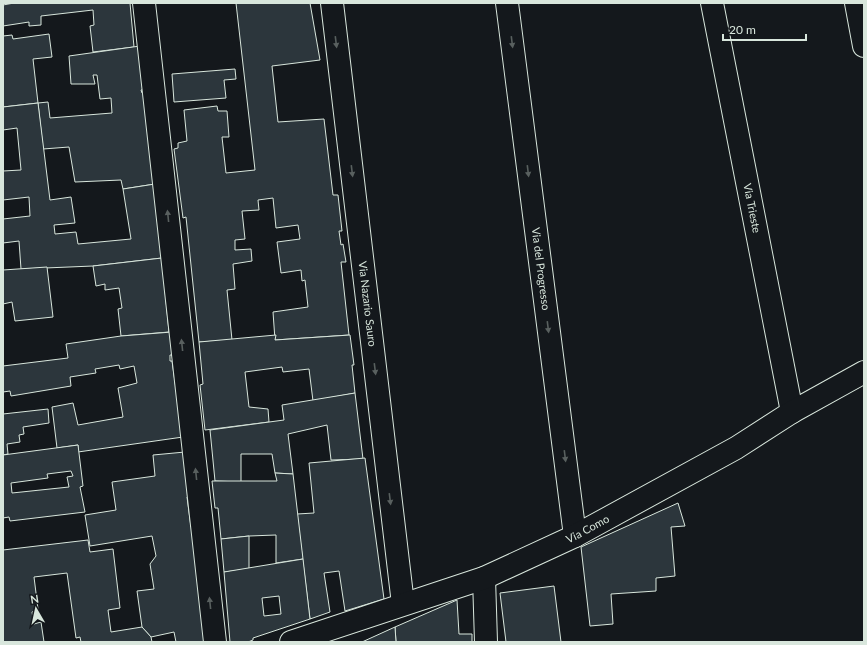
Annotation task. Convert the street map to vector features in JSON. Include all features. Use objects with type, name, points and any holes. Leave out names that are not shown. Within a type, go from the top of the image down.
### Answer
[{"type":"street","points":[[144,3],[215,642]]},
{"type":"street","name":"Via Nazario Sauro","points":[[332,3],[403,604]]},
{"type":"street","name":"Via del Progresso","points":[[507,3],[575,536]]},
{"type":"street","name":"Via Trieste","points":[[712,3],[792,412]]},
{"type":"street","points":[[856,3],[863,31]]},
{"type":"street","name":"Via Como","points":[[301,641],[403,604],[484,578],[575,536],[736,448],[792,412],[864,372]]},
{"type":"street","points":[[484,578],[486,642]]},
{"type":"building","points":[[14,3],[130,3],[134,47],[93,52],[90,26],[94,25],[93,10],[41,16],[41,25],[29,26],[29,22],[3,26],[3,5]]},
{"type":"building","points":[[236,3],[310,3],[320,60],[272,66],[278,122],[324,119],[333,195],[338,195],[342,231],[339,231],[346,262],[341,262],[349,335],[275,340],[273,312],[308,307],[305,280],[302,281],[301,270],[281,273],[277,242],[300,239],[298,225],[276,228],[273,198],[258,200],[259,210],[242,211],[245,239],[235,240],[235,250],[251,249],[252,261],[233,264],[235,289],[227,290],[232,340],[199,342],[186,217],[183,218],[174,149],[178,148],[178,143],[187,141],[184,110],[217,106],[218,111],[227,111],[229,137],[222,137],[226,173],[255,170]]},
{"type":"building","points":[[49,34],[52,57],[33,59],[38,103],[3,107],[3,36],[12,35],[13,39]]},
{"type":"building","points":[[140,46],[145,89],[141,90],[142,93],[146,93],[155,184],[123,189],[121,180],[75,182],[69,147],[43,149],[38,103],[48,102],[50,118],[112,113],[111,98],[100,99],[97,75],[93,75],[95,84],[71,84],[69,56]]},
{"type":"building","points":[[235,69],[236,79],[224,80],[226,98],[174,102],[172,74]]},
{"type":"building","points":[[38,103],[50,200],[71,197],[75,223],[54,225],[55,234],[76,232],[78,244],[131,239],[123,189],[155,184],[162,258],[93,266],[21,269],[19,241],[3,243],[3,219],[30,216],[29,197],[3,200],[3,171],[21,170],[17,128],[3,130],[3,107]]},
{"type":"building","points":[[162,258],[169,332],[121,336],[118,309],[122,308],[119,288],[105,290],[105,284],[96,286],[93,266]]},
{"type":"building","points":[[47,267],[53,317],[15,321],[12,302],[3,304],[3,270]]},
{"type":"building","points":[[172,332],[174,355],[170,355],[170,361],[172,361],[183,437],[78,452],[78,445],[57,448],[52,407],[73,403],[78,425],[123,417],[118,388],[137,383],[134,366],[120,369],[119,365],[95,369],[96,373],[70,377],[71,386],[11,396],[10,391],[3,392],[3,366],[68,358],[66,344],[121,336]]},
{"type":"building","points":[[276,335],[275,340],[350,335],[354,365],[352,365],[355,393],[313,401],[309,369],[283,372],[282,367],[245,372],[249,407],[268,409],[269,422],[205,430],[200,385],[203,384],[199,342]]},
{"type":"building","points":[[355,393],[363,459],[331,460],[327,425],[288,434],[293,474],[275,473],[272,454],[241,454],[241,482],[215,481],[210,430],[284,420],[282,405]]},
{"type":"building","points":[[48,409],[49,423],[23,427],[24,434],[19,435],[20,442],[7,444],[8,454],[3,455],[3,414]]},
{"type":"building","points":[[78,445],[83,486],[80,487],[85,512],[10,521],[9,517],[3,518],[3,455]],"holes":[[[71,471],[73,476],[67,477],[69,487],[12,493],[11,483],[48,478],[47,474]]]},
{"type":"building","points":[[185,452],[191,496],[187,497],[191,527],[194,526],[206,642],[176,642],[174,632],[151,637],[142,627],[137,591],[154,589],[150,564],[156,556],[152,536],[90,546],[85,515],[116,510],[112,482],[155,476],[153,455]]},
{"type":"building","points":[[365,458],[384,599],[345,611],[339,571],[324,573],[330,612],[310,619],[297,514],[314,513],[309,463]]},
{"type":"building","points":[[275,473],[293,474],[303,559],[276,563],[276,535],[221,539],[218,508],[215,508],[212,481],[277,481]]},
{"type":"building","points":[[678,503],[685,526],[671,527],[675,576],[656,578],[656,591],[611,594],[613,624],[590,626],[581,547]]},
{"type":"building","points":[[249,536],[249,569],[224,572],[221,539]]},
{"type":"building","points":[[88,540],[90,552],[113,549],[120,608],[108,610],[111,632],[142,627],[151,637],[152,642],[81,642],[80,637],[76,638],[67,573],[34,577],[38,609],[32,612],[34,624],[41,622],[44,642],[3,642],[3,550]]},
{"type":"building","points":[[303,559],[310,619],[253,638],[253,640],[248,642],[230,642],[224,572]],"holes":[[[279,596],[281,614],[264,616],[262,598]]]},
{"type":"building","points":[[554,586],[561,642],[506,642],[500,593]]},
{"type":"building","points":[[457,600],[459,634],[472,634],[472,642],[396,642],[395,627]]},
{"type":"building","points":[[395,627],[396,642],[362,642]]}]
